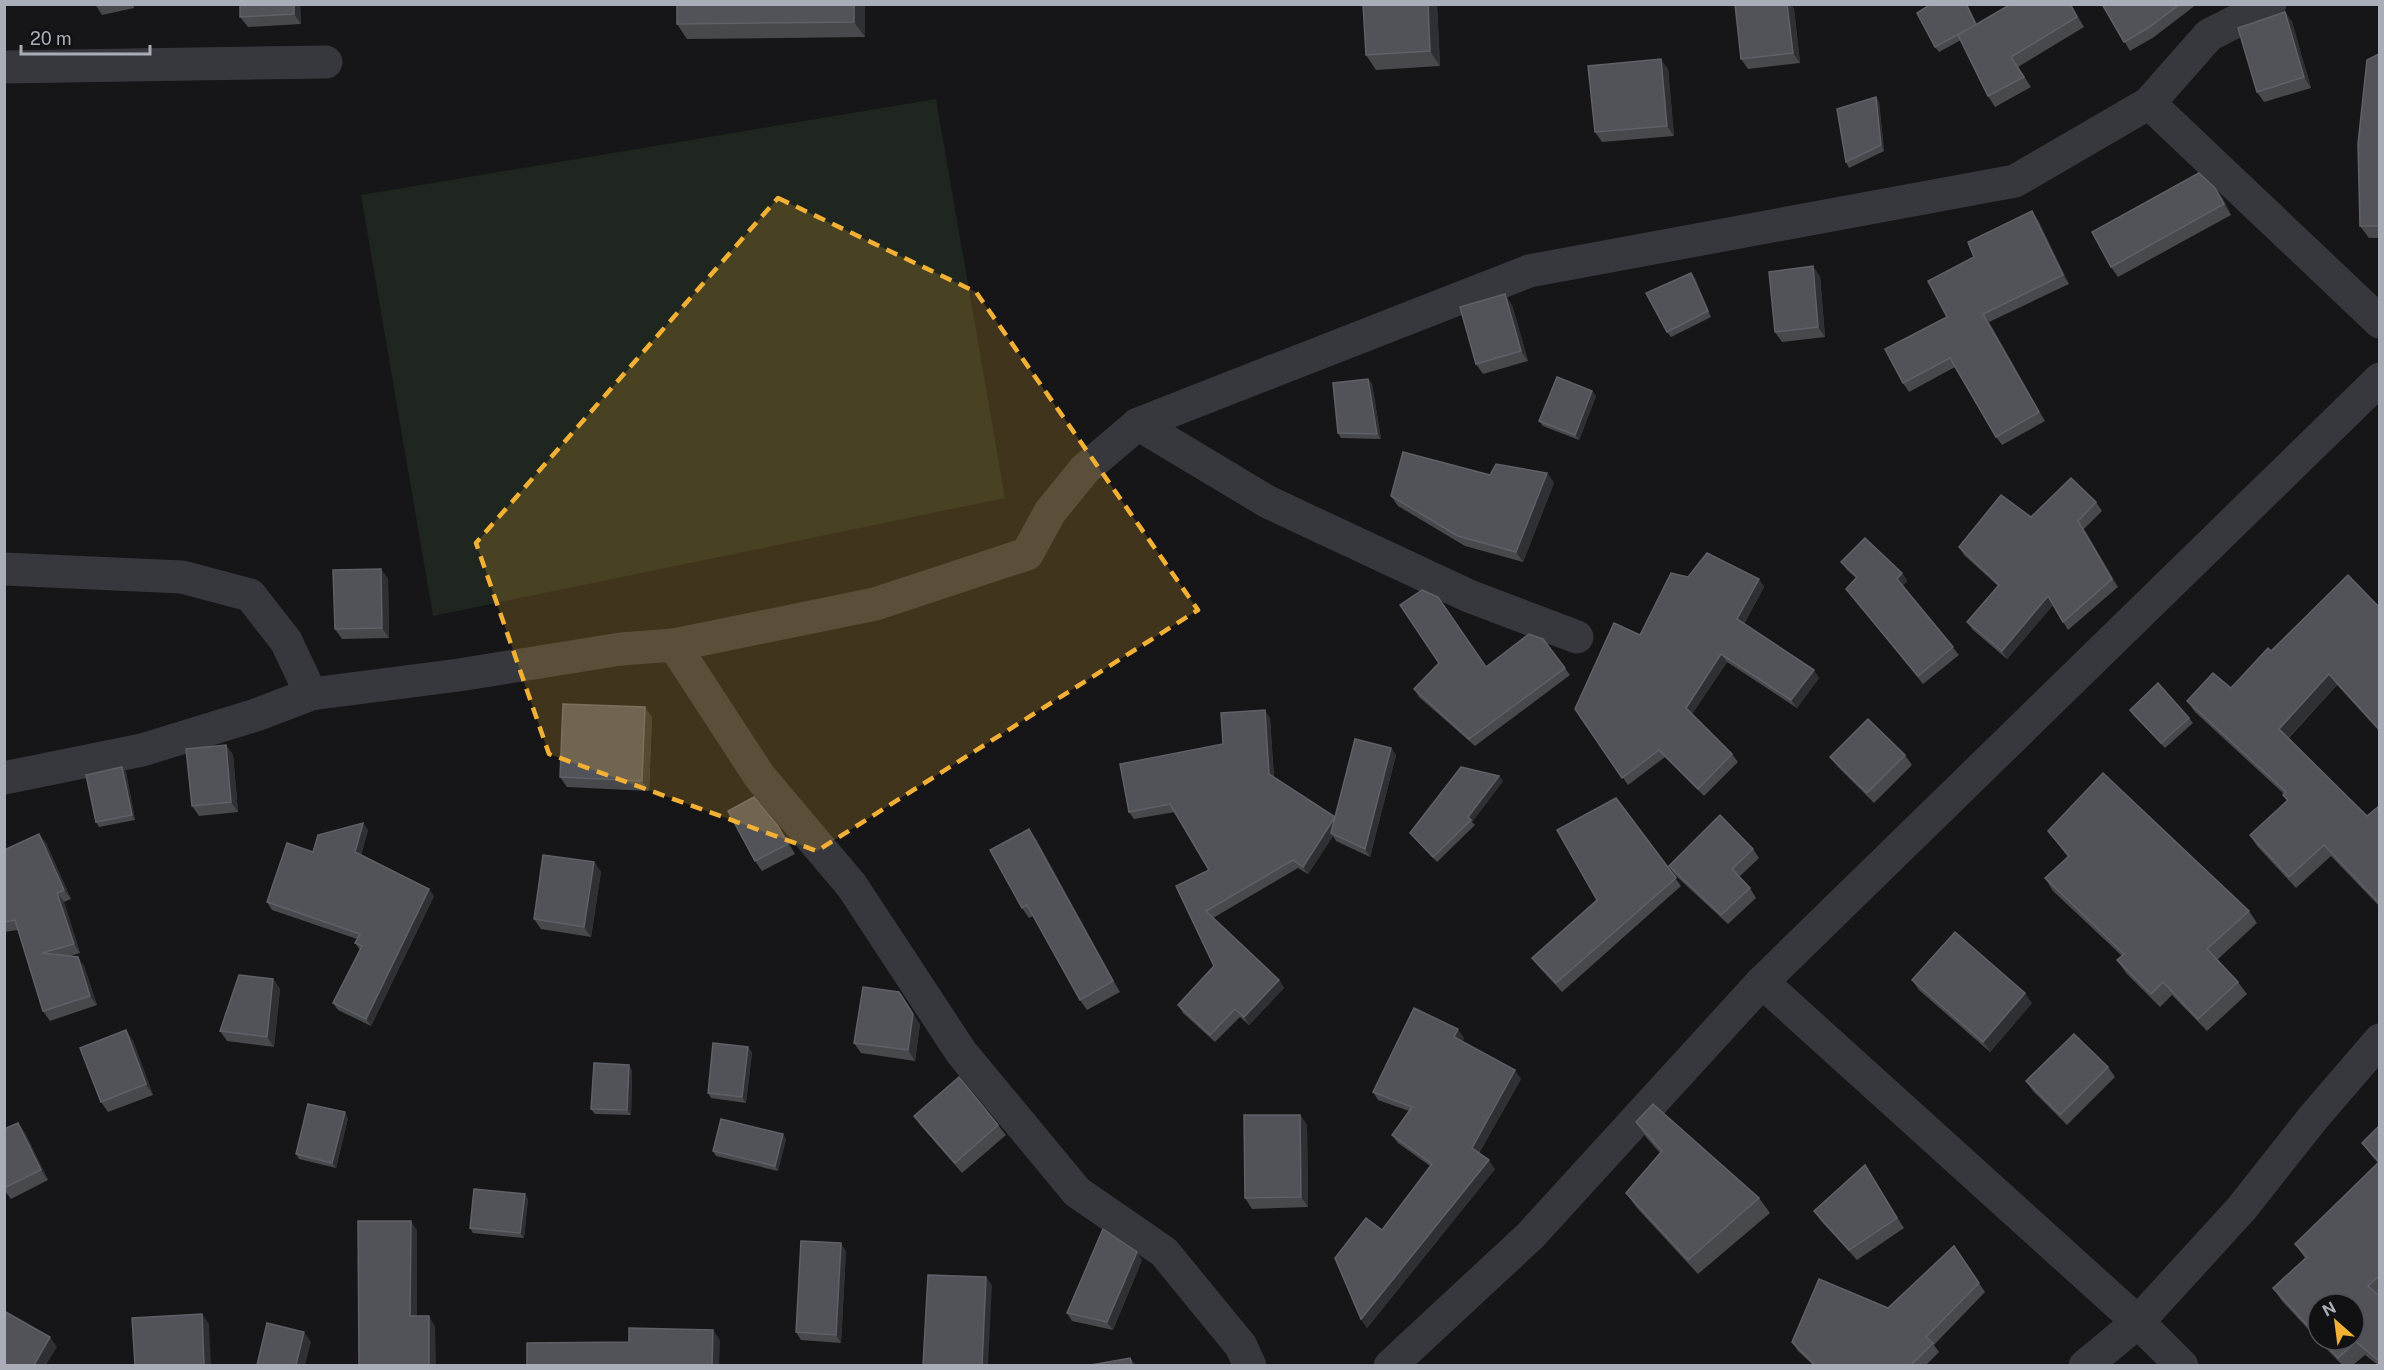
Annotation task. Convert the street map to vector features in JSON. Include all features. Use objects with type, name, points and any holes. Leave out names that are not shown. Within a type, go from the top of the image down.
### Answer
[{"type":"street","points":[[4,778],[142,750],[256,715],[310,694],[459,675],[621,649],[674,645],[875,604],[1027,554],[1050,512],[1085,469],[1138,424],[1529,271],[2015,181],[2149,103],[2210,35],[2270,4]]},
{"type":"street","points":[[4,67],[326,62]]},
{"type":"street","points":[[2149,103],[2379,322]]},
{"type":"street","points":[[1390,1365],[1530,1236],[1762,982],[2379,379]]},
{"type":"street","points":[[1138,424],[1268,502],[1469,596],[1577,637]]},
{"type":"street","points":[[4,568],[182,577],[250,595],[286,641],[310,694]]},
{"type":"street","points":[[674,645],[760,777],[852,886],[961,1052],[1077,1192],[1164,1252],[1241,1346],[1250,1365]]},
{"type":"street","points":[[1762,982],[2138,1322],[2182,1365]]},
{"type":"street","points":[[2085,1365],[2138,1322],[2242,1208],[2313,1118],[2379,1040]]},
{"type":"highlighted area","points":[[778,198],[976,292],[1198,610],[817,851],[549,754],[476,543]]},
{"type":"shaded area","points":[[936,99],[1005,498],[433,616],[361,195]]},
{"type":"building","points":[[240,4],[294,4],[294,14],[240,17]]},
{"type":"building","points":[[677,4],[854,4],[854,22],[677,24]]},
{"type":"building","points":[[1363,4],[1428,4],[1430,51],[1366,55]]},
{"type":"building","points":[[1735,4],[1787,4],[1793,53],[1741,59]]},
{"type":"building","points":[[1931,4],[1966,4],[1976,25],[1935,47],[1917,13]]},
{"type":"building","points":[[2011,4],[2070,4],[2077,17],[2011,57],[2024,77],[1988,96],[1958,35]]},
{"type":"building","points":[[2102,4],[2180,4],[2148,28],[2124,42]]},
{"type":"building","points":[[2285,12],[2304,77],[2257,92],[2238,28]]},
{"type":"building","points":[[2379,54],[2379,226],[2360,226],[2358,144],[2367,60]]},
{"type":"building","points":[[1661,59],[1667,126],[1595,132],[1588,66]]},
{"type":"building","points":[[1876,97],[1881,145],[1846,162],[1837,109]]},
{"type":"building","points":[[2199,173],[2215,188],[2224,204],[2111,267],[2092,232]]},
{"type":"building","points":[[2032,211],[2063,275],[1983,314],[2039,412],[1996,437],[1950,358],[1903,383],[1885,349],[1947,317],[1928,281],[1974,257],[1968,242]]},
{"type":"building","points":[[1813,266],[1818,327],[1775,332],[1769,272]]},
{"type":"building","points":[[1691,273],[1708,311],[1667,332],[1646,293]]},
{"type":"building","points":[[1505,294],[1521,351],[1476,364],[1460,307]]},
{"type":"building","points":[[1557,377],[1592,391],[1575,435],[1539,421]]},
{"type":"building","points":[[1368,379],[1377,434],[1338,433],[1333,383]]},
{"type":"building","points":[[1403,452],[1490,475],[1496,464],[1547,473],[1516,552],[1458,536],[1391,496]]},
{"type":"building","points":[[2071,478],[2096,502],[2078,521],[2112,579],[2063,622],[2048,596],[2002,651],[1967,622],[1999,585],[1959,547],[2001,495],[2031,517]]},
{"type":"building","points":[[1865,538],[1902,573],[1897,579],[1953,647],[1918,676],[1846,589],[1857,577],[1841,562]]},
{"type":"building","points":[[1707,553],[1759,579],[1737,619],[1814,670],[1791,700],[1721,654],[1686,708],[1732,754],[1698,789],[1659,750],[1622,778],[1575,709],[1614,623],[1640,635],[1671,573],[1688,577]]},
{"type":"building","points":[[381,569],[382,628],[335,629],[333,570]]},
{"type":"building","points":[[2348,575],[2379,607],[2379,729],[2329,674],[2279,729],[2367,816],[2379,806],[2379,903],[2324,845],[2289,877],[2250,835],[2288,800],[2283,795],[2286,792],[2187,701],[2213,673],[2231,688],[2268,648],[2271,651]]},
{"type":"building","points":[[1422,590],[1438,597],[1486,667],[1529,634],[1543,639],[1565,668],[1469,739],[1414,689],[1439,663],[1400,605]]},
{"type":"building","points":[[2158,683],[2189,718],[2161,743],[2130,710]]},
{"type":"building","points":[[563,704],[645,707],[642,781],[560,777]]},
{"type":"building","points":[[1265,710],[1269,774],[1335,817],[1303,867],[1293,860],[1206,911],[1279,980],[1244,1017],[1235,1009],[1210,1035],[1178,1005],[1214,966],[1176,886],[1209,870],[1170,804],[1129,812],[1120,764],[1223,744],[1221,713]]},
{"type":"building","points":[[1868,719],[1905,755],[1867,793],[1830,757]]},
{"type":"building","points":[[1355,739],[1391,748],[1365,849],[1331,833]]},
{"type":"building","points":[[226,745],[231,802],[192,806],[186,749]]},
{"type":"building","points":[[122,767],[132,815],[96,822],[86,775]]},
{"type":"building","points":[[1461,767],[1499,776],[1468,817],[1471,820],[1433,857],[1410,833]]},
{"type":"building","points":[[2103,773],[2249,911],[2207,949],[2238,982],[2198,1019],[2163,982],[2151,994],[2117,960],[2124,954],[2045,878],[2069,856],[2048,831]]},
{"type":"building","points":[[754,797],[778,826],[788,844],[755,861],[728,811]]},
{"type":"building","points":[[1616,798],[1676,878],[1556,983],[1532,958],[1597,900],[1557,830]]},
{"type":"building","points":[[1720,815],[1753,849],[1732,869],[1750,888],[1721,915],[1669,866]]},
{"type":"building","points":[[363,823],[355,852],[429,889],[366,1019],[333,1003],[362,946],[355,943],[360,934],[267,902],[287,843],[313,852],[318,835]]},
{"type":"building","points":[[1029,829],[1113,981],[1080,1000],[1027,905],[1022,908],[990,850]]},
{"type":"building","points":[[39,834],[64,890],[57,893],[74,944],[42,953],[78,957],[90,996],[43,1011],[15,920],[4,922],[4,850]]},
{"type":"building","points":[[543,855],[594,862],[584,927],[534,919]]},
{"type":"building","points":[[1955,932],[2025,993],[1983,1042],[1912,980]]},
{"type":"building","points":[[239,975],[273,979],[267,1037],[220,1031]]},
{"type":"building","points":[[863,987],[899,992],[913,1014],[908,1050],[854,1043]]},
{"type":"building","points":[[1414,1008],[1458,1029],[1454,1037],[1515,1070],[1472,1148],[1489,1160],[1361,1319],[1335,1258],[1366,1218],[1382,1230],[1432,1164],[1392,1135],[1412,1107],[1373,1092]]},
{"type":"building","points":[[126,1030],[146,1084],[101,1102],[80,1048]]},
{"type":"building","points":[[2074,1034],[2108,1067],[2060,1115],[2026,1081]]},
{"type":"building","points":[[713,1043],[748,1047],[742,1097],[708,1093]]},
{"type":"building","points":[[594,1063],[629,1065],[627,1110],[591,1109]]},
{"type":"building","points":[[959,1077],[998,1125],[955,1163],[914,1116]]},
{"type":"building","points":[[308,1104],[345,1112],[332,1163],[296,1154]]},
{"type":"building","points":[[1653,1104],[1759,1198],[1688,1260],[1626,1193],[1662,1151],[1636,1122]]},
{"type":"building","points":[[1244,1115],[1300,1115],[1301,1197],[1245,1198]]},
{"type":"building","points":[[721,1119],[783,1134],[775,1166],[713,1151]]},
{"type":"building","points":[[18,1123],[41,1170],[4,1188],[4,1129]]},
{"type":"building","points":[[2379,1126],[2379,1162],[2362,1143]]},
{"type":"building","points":[[2379,1162],[2379,1276],[2368,1286],[2379,1296],[2379,1361],[2366,1350],[2366,1292],[2306,1292],[2306,1324],[2273,1288],[2307,1257],[2295,1244]]},
{"type":"building","points":[[1865,1165],[1897,1218],[1849,1250],[1814,1211]]},
{"type":"building","points":[[474,1189],[525,1194],[520,1233],[470,1228]]},
{"type":"building","points":[[358,1221],[411,1221],[410,1316],[429,1316],[429,1365],[359,1365]]},
{"type":"building","points":[[1103,1229],[1137,1252],[1107,1322],[1067,1313]]},
{"type":"building","points":[[801,1241],[841,1243],[836,1335],[796,1332]]},
{"type":"building","points":[[1954,1246],[1979,1283],[1926,1337],[1933,1343],[1911,1365],[1815,1365],[1792,1342],[1819,1279],[1888,1308]]},
{"type":"building","points":[[928,1275],[986,1277],[982,1365],[923,1365]]},
{"type":"building","points":[[4,1311],[50,1337],[34,1365],[4,1365]]},
{"type":"building","points":[[202,1314],[204,1365],[135,1365],[132,1318]]},
{"type":"building","points":[[267,1323],[304,1332],[296,1365],[257,1365]]},
{"type":"building","points":[[629,1328],[713,1330],[712,1365],[527,1365],[527,1343],[629,1342]]},
{"type":"building","points":[[2332,1352],[2345,1352],[2338,1358]]},
{"type":"building","points":[[1130,1358],[1132,1365],[1091,1365]]}]
